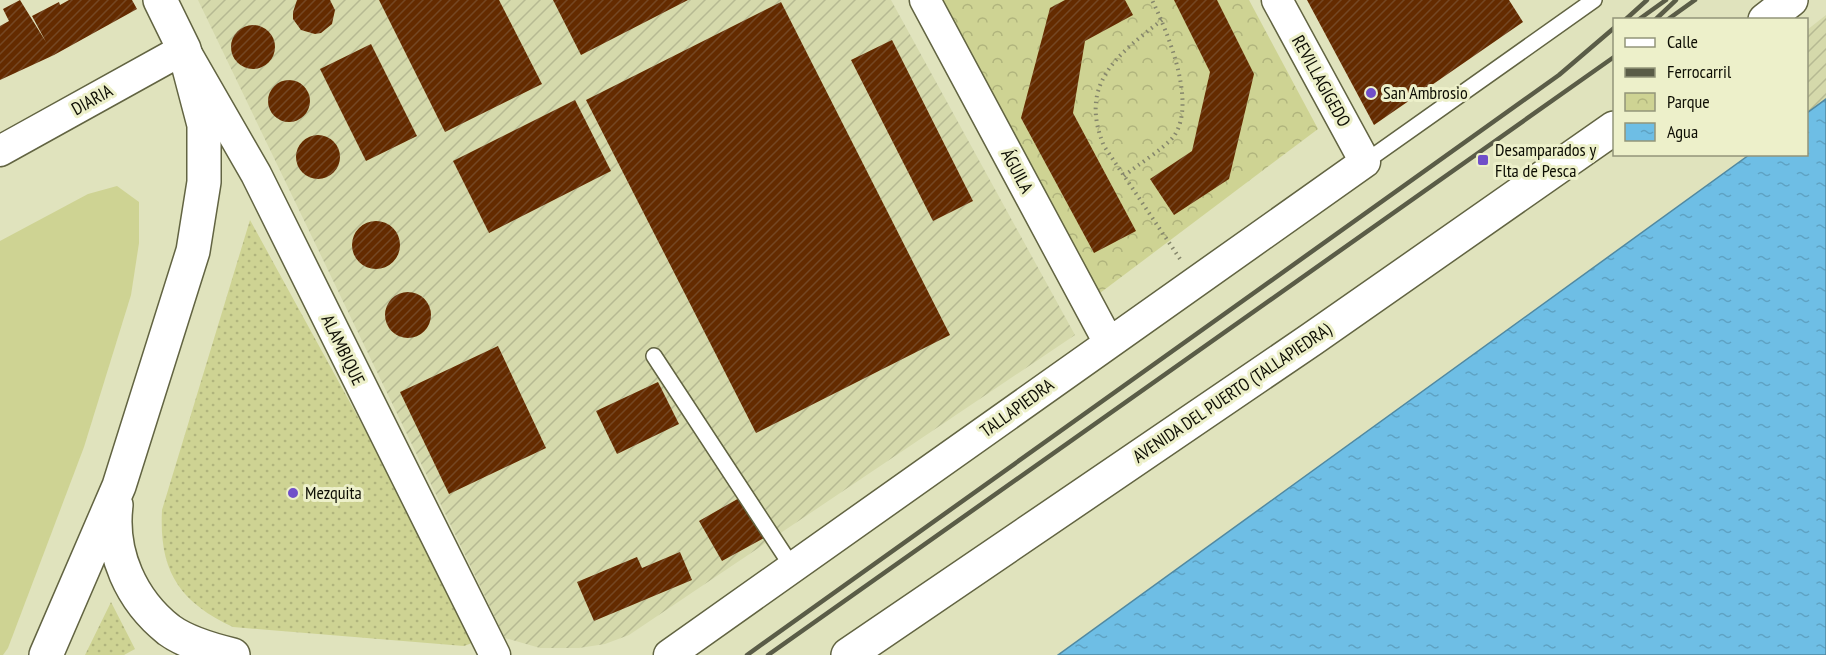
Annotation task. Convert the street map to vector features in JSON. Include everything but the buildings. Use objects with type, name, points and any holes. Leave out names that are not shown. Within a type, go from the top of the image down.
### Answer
[{"type":"main road","name":"ALAMBIQUE","points":[[46,655],[119,486],[193,251],[204,182],[204,125],[184,49],[160,0]]},
{"type":"main road","points":[[1768,18],[1791,0]]},
{"type":"main road","name":"AVENIDA DEL PUERTO (TALLAPIEDRA)","points":[[848,655],[1312,339],[1613,129]]},
{"type":"main road","name":"ALAMBIQUE","points":[[119,486],[113,526],[121,566],[141,602],[170,631],[207,648],[233,655]]},
{"type":"street","name":"ÁGUILA","points":[[926,0],[1109,343]]},
{"type":"street","name":"REVILLAGIGEDO","points":[[1277,0],[1365,162]]},
{"type":"street","name":"DIARIA","points":[[0,151],[184,49]]},
{"type":"street","name":"ALAMBIQUE","points":[[184,49],[256,174],[495,655]]},
{"type":"street","name":"TALLAPIEDRA","points":[[669,655],[1365,162]]},
{"type":"lane","points":[[1365,162],[1593,0]]},
{"type":"lane","points":[[654,356],[793,568]]},
{"type":"path","points":[[1124,176],[1174,136],[1183,113],[1182,87],[1162,20],[1152,0]]},
{"type":"path","points":[[1162,20],[1123,51],[1104,75],[1095,101],[1096,125],[1104,146],[1196,282]]},
{"type":"shaded area","points":[[198,0],[891,0],[1075,335],[629,635],[605,644],[579,648],[540,648],[505,638]]},
{"type":"shaded area","points":[[1826,15],[1826,99],[1808,112],[1808,29]]},
{"type":"green space","points":[[942,0],[1249,0],[1318,129],[1100,293]]},
{"type":"green space","points":[[117,186],[139,202],[139,243],[131,295],[84,447],[8,648],[3,655],[0,655],[0,241],[88,194]]},
{"type":"green space","points":[[250,220],[381,459],[472,634],[472,643],[464,646],[233,627],[198,606],[176,581],[164,550],[162,510]]},
{"type":"green space","points":[[111,602],[135,649],[124,655],[85,655]]},
{"type":"water","points":[[1826,99],[1826,655],[1058,655],[1748,156],[1808,156],[1808,112]]},
{"type":"railway","points":[[1627,18],[1647,0]]},
{"type":"railway","points":[[1641,18],[1666,0]]},
{"type":"railway","points":[[1657,18],[1676,0]]},
{"type":"railway","points":[[1670,18],[1695,0]]},
{"type":"railway","points":[[747,655],[1559,75],[1613,29]]},
{"type":"railway","points":[[768,655],[1613,58]]},
{"type":"place","name":"San Ambrosio","points":[[1371,93]]},
{"type":"place","name":"Desamparados y Flta de Pesca","points":[[1483,160]]},
{"type":"place","name":"Mezquita","points":[[293,493]]}]
